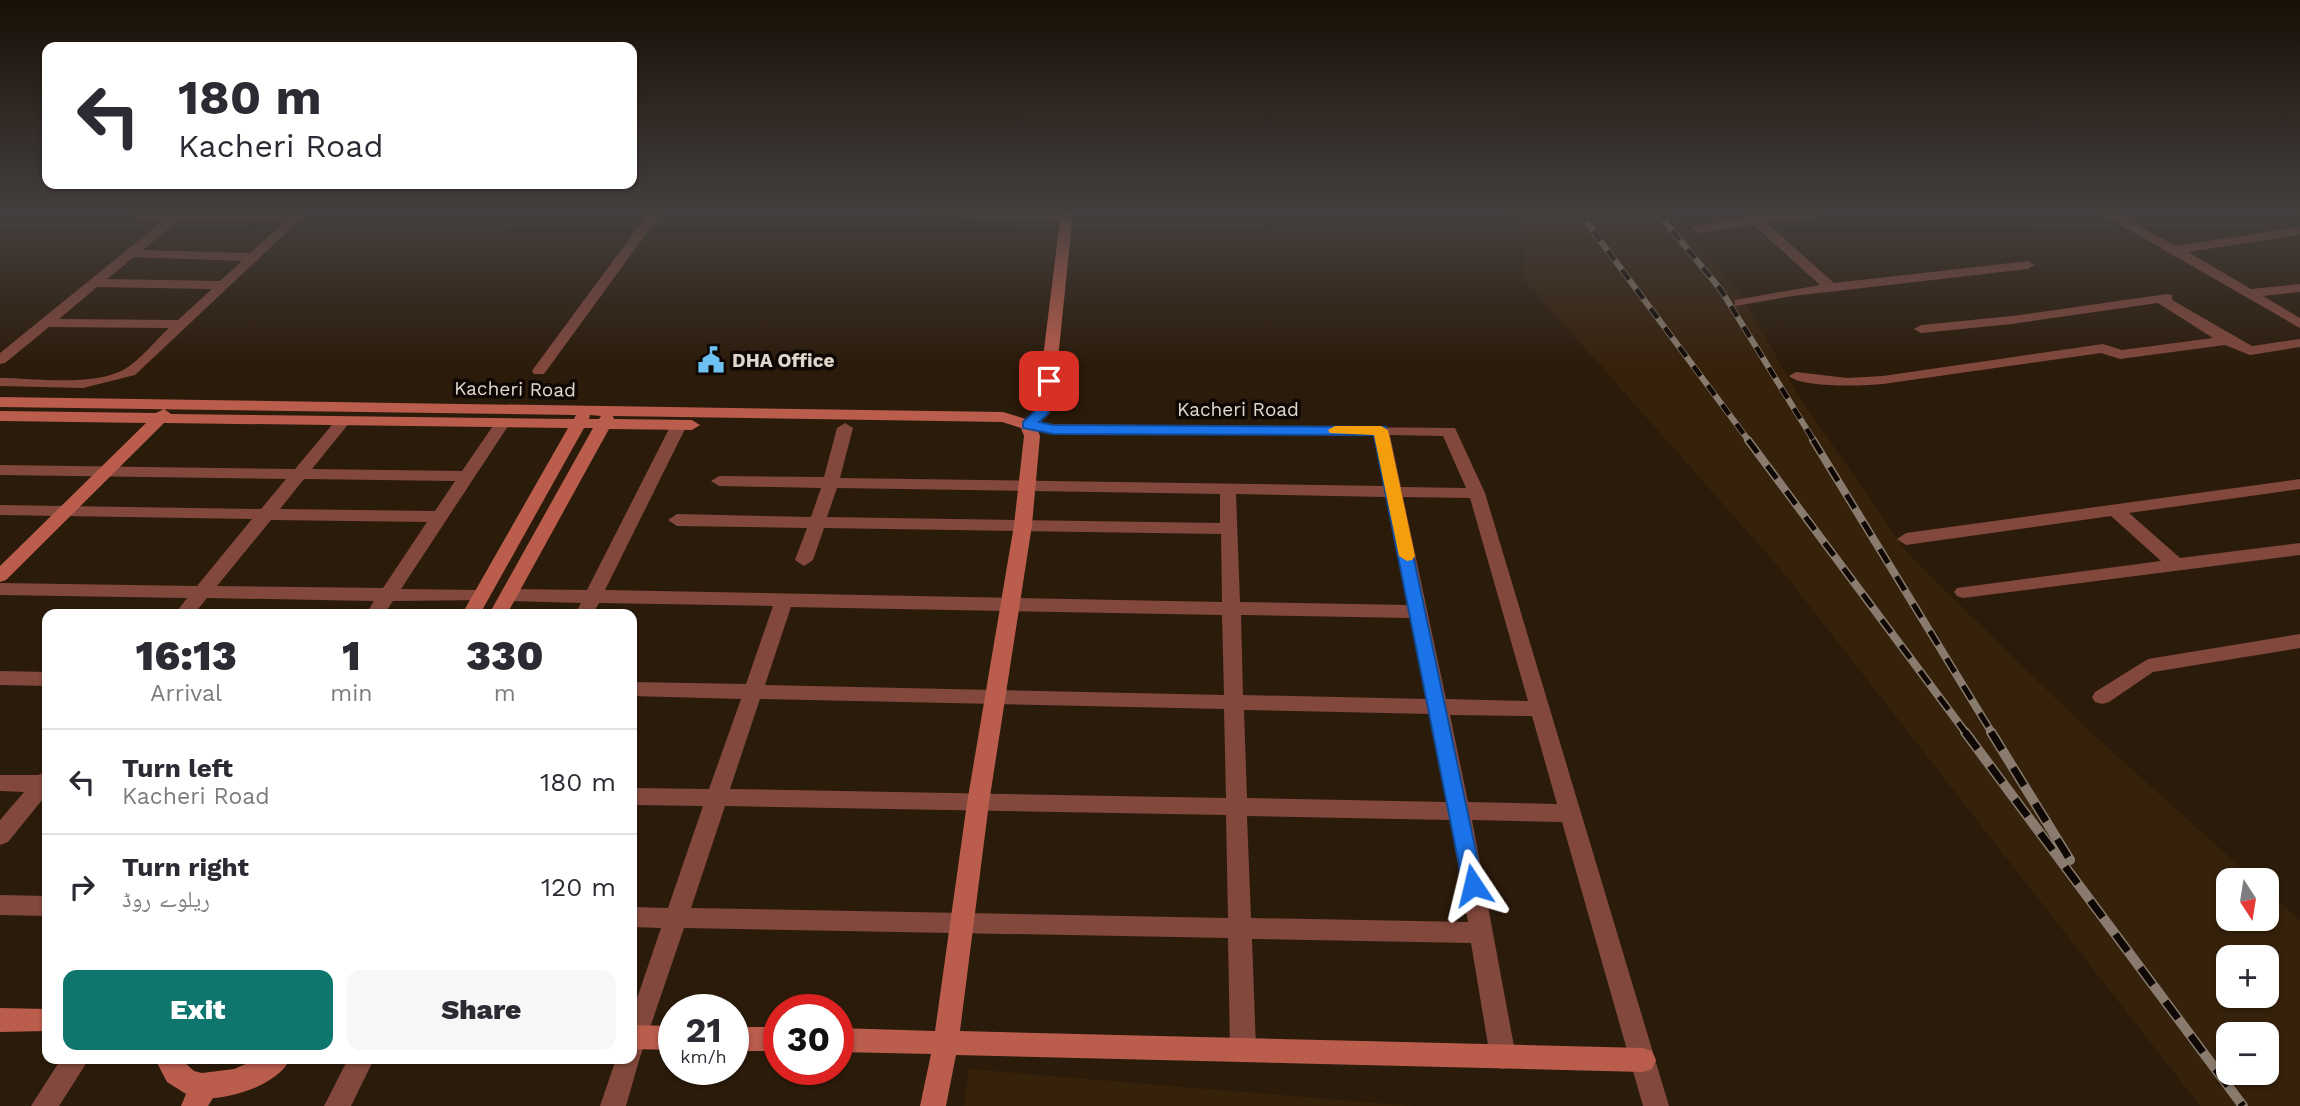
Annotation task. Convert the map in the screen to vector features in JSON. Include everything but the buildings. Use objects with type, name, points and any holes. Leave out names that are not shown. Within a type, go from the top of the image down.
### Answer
[{"type":"main road","points":[[933,1106],[946,1041],[978,803],[1023,525],[1032,436],[1028,425],[1041,414],[1046,398],[1061,264]]},
{"type":"main road","name":"Kacheri Road","points":[[0,402],[607,419],[1014,418],[1028,425]]},
{"type":"main road","points":[[0,576],[173,405]]},
{"type":"main road","name":"Kacheri Road","points":[[0,416],[502,423],[582,418]]},
{"type":"main road","points":[[474,609],[582,418]]},
{"type":"main road","points":[[501,609],[607,419]]},
{"type":"main road","name":"Kacheri Road","points":[[607,419],[679,425],[845,428],[1028,425]]},
{"type":"main road","points":[[0,1020],[42,1020]]},
{"type":"main road","points":[[854,1040],[1643,1060]]},
{"type":"main road","points":[[637,1044],[658,1041]]},
{"type":"main road","points":[[170,1064],[172,1072],[199,1097],[251,1076],[269,1064]]},
{"type":"street","points":[[0,360],[118,264]]},
{"type":"street","points":[[0,382],[92,383],[113,380],[130,372],[247,264]]},
{"type":"street","points":[[539,370],[618,264]]},
{"type":"street","points":[[1804,264],[1832,289]]},
{"type":"street","points":[[2197,264],[2300,324]]},
{"type":"street","points":[[1740,303],[1793,292],[2028,265]]},
{"type":"street","points":[[96,283],[224,285]]},
{"type":"street","points":[[2250,293],[2300,288]]},
{"type":"street","points":[[1921,329],[2012,320],[2164,299],[2227,340],[2250,351],[2300,343]]},
{"type":"street","points":[[47,323],[182,324]]},
{"type":"street","points":[[1796,376],[1847,382],[1883,380],[2103,348],[2120,355],[2227,340]]},
{"type":"street","points":[[188,609],[302,474],[342,422]]},
{"type":"street","points":[[378,609],[502,423]]},
{"type":"street","points":[[586,609],[679,425]]},
{"type":"street","name":"Kacheri Road","points":[[1028,425],[1053,429],[1449,430],[1477,494]]},
{"type":"street","points":[[804,560],[831,482],[845,428]]},
{"type":"street","points":[[1381,430],[1460,813],[1503,1056]]},
{"type":"street","points":[[0,470],[468,476]]},
{"type":"street","points":[[719,481],[1477,494],[1656,1106]]},
{"type":"street","points":[[1906,539],[2300,484]]},
{"type":"street","points":[[1228,490],[1243,1049]]},
{"type":"street","points":[[2113,508],[2178,566]]},
{"type":"street","points":[[0,510],[440,517]]},
{"type":"street","points":[[677,520],[1228,529]]},
{"type":"street","points":[[1964,593],[2300,549]]},
{"type":"street","points":[[0,589],[481,596]]},
{"type":"street","points":[[509,595],[1419,612]]},
{"type":"street","points":[[637,1031],[784,600]]},
{"type":"street","points":[[2102,697],[2148,666],[2300,641]]},
{"type":"street","points":[[0,678],[42,679]]},
{"type":"street","points":[[637,688],[1541,709]]},
{"type":"street","points":[[0,783],[42,782]]},
{"type":"street","points":[[0,836],[42,787]]},
{"type":"street","points":[[637,796],[1571,813]]},
{"type":"street","points":[[0,905],[42,906]]},
{"type":"street","points":[[637,917],[1482,933]]},
{"type":"street","points":[[44,1106],[73,1064]]},
{"type":"street","points":[[337,1106],[358,1064]]},
{"type":"street","points":[[613,1106],[626,1064]]},
{"type":"shaded area","points":[[1524,264],[1714,264],[1740,293],[1799,396],[1908,554],[2085,727],[2242,868],[2216,868],[2216,931],[2279,931],[2279,901],[2300,920],[2300,1106],[2200,1106],[1783,572],[1524,279]]},
{"type":"shaded area","points":[[969,1069],[1414,1106],[964,1106]]},
{"type":"railway","points":[[1617,264],[1749,441]]},
{"type":"railway","points":[[1699,264],[1721,290],[1814,441]]},
{"type":"railway","points":[[1748,440],[1966,733]]},
{"type":"railway","points":[[1813,440],[1992,733]]},
{"type":"railway","points":[[1965,732],[2243,1106]]},
{"type":"railway","points":[[1991,732],[2070,860]]},
{"type":"slow traffic","points":[[1335,430],[1381,430],[1407,556]]},
{"type":"place","name":"DHA Office","points":[[711,360]]},
{"type":"route","points":[[1049,381],[1041,414],[1028,425],[1053,429],[1381,430],[1473,885]]}]
